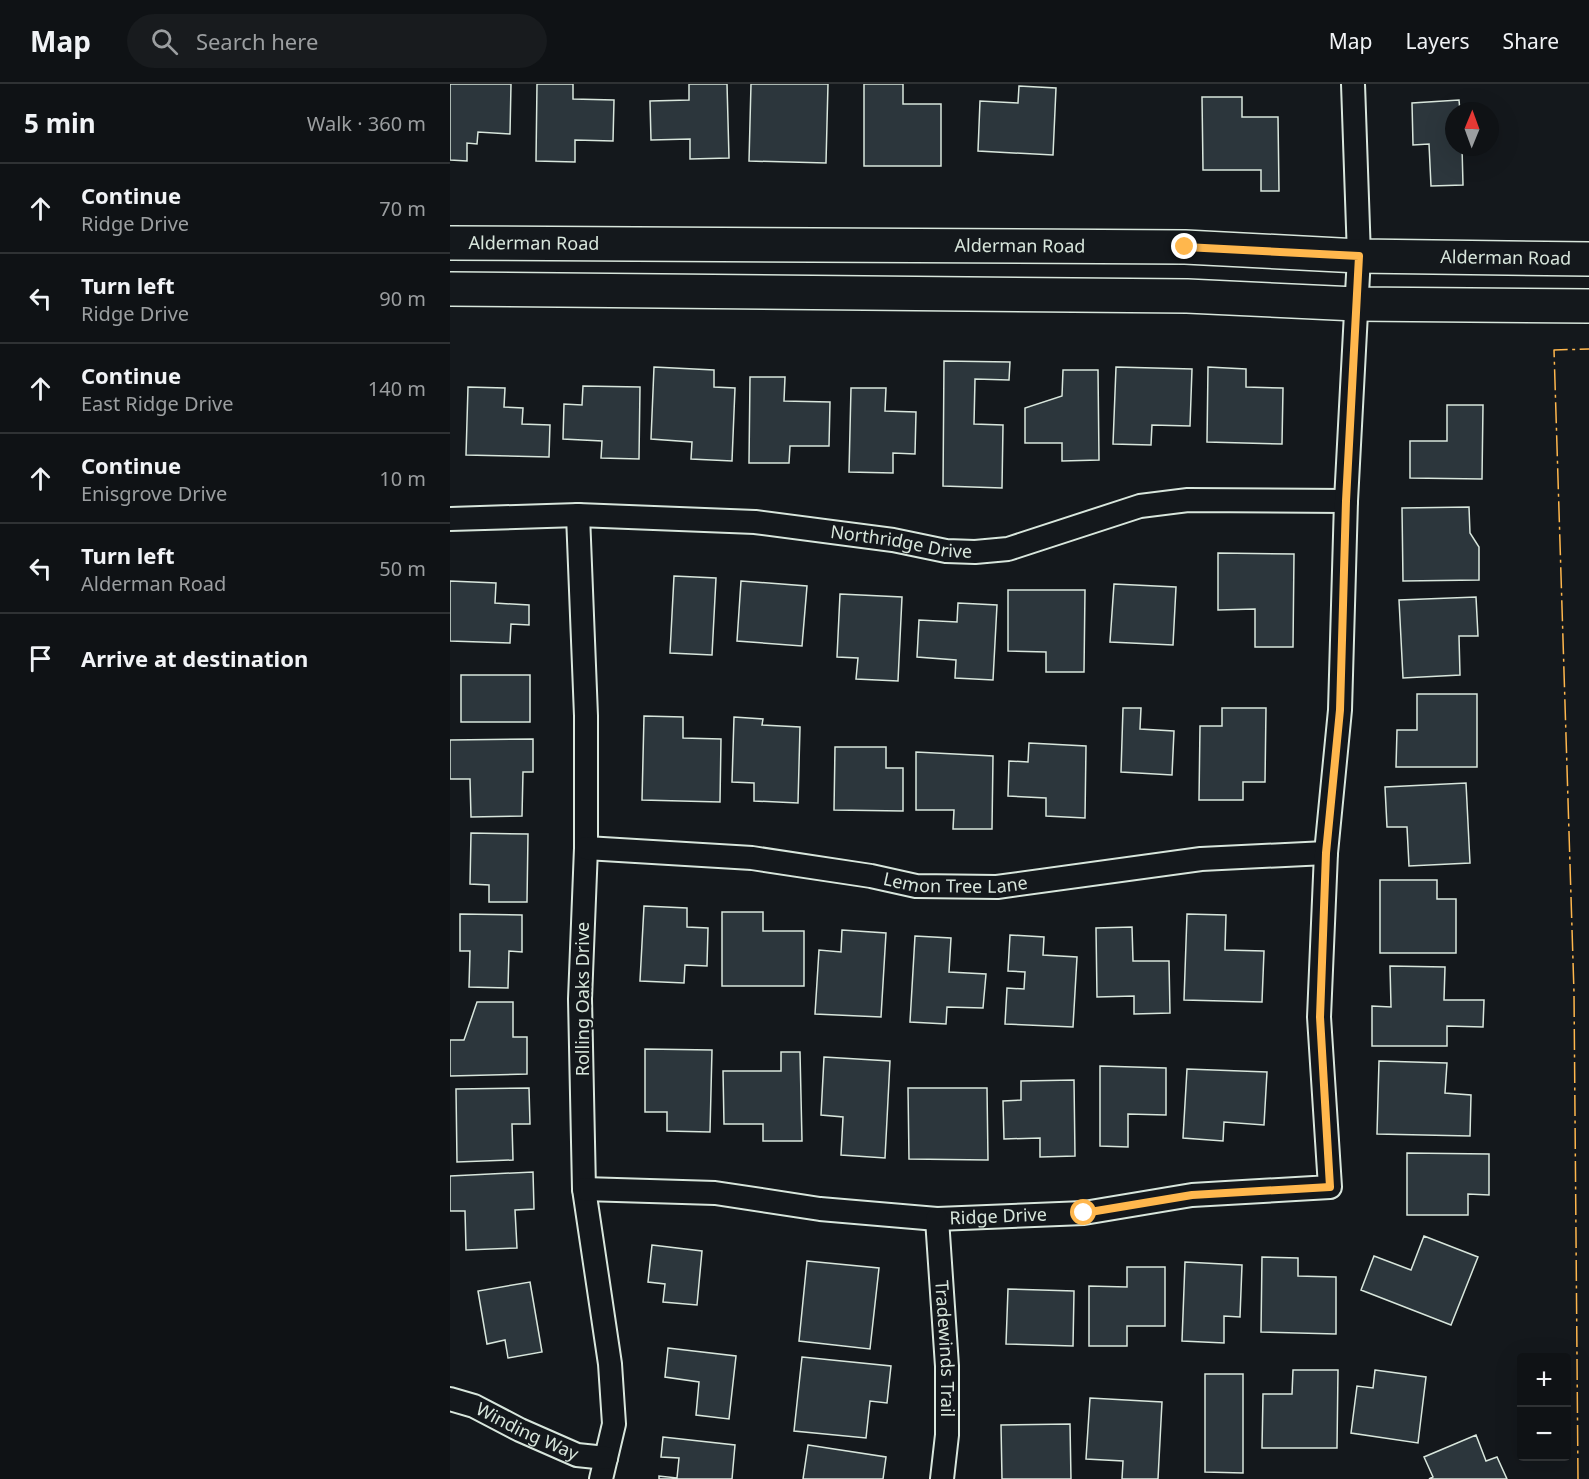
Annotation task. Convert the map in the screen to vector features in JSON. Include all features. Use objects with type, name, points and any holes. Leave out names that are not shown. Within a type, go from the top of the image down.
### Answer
[{"type":"main road","name":"Alderman Road","points":[[450,243],[1185,247],[1359,256],[1589,259]]},
{"type":"main road","points":[[450,289],[1186,296],[1356,304],[1589,306]]},
{"type":"street","points":[[1326,853],[1340,710],[1346,501],[1359,256],[1353,84]]},
{"type":"street","name":"Northridge Drive","points":[[450,519],[578,515],[755,522],[893,540],[946,550],[975,552],[1008,549],[1140,506],[1188,500],[1346,501]]},
{"type":"street","name":"Rolling Oaks Drive","points":[[578,515],[586,716],[586,848],[580,999],[584,1189],[610,1364],[614,1424],[603,1469]]},
{"type":"street","name":"Lemon Tree Lane","points":[[586,848],[752,858],[871,876],[916,886],[997,887],[1201,859],[1326,853]]},
{"type":"street","name":"Ridge Drive","points":[[584,1189],[715,1193],[820,1209],[937,1219],[1084,1213],[1192,1195],[1330,1187],[1320,1017],[1326,853]]},
{"type":"street","name":"Tradewinds Trail","points":[[937,1219],[947,1366],[946,1435],[942,1479]]},
{"type":"street","name":"Winding Way","points":[[450,1399],[474,1406],[603,1469]]},
{"type":"building","points":[[450,84],[511,84],[510,134],[478,132],[477,144],[467,143],[467,161],[450,160]]},
{"type":"building","points":[[537,84],[573,84],[573,99],[614,100],[613,141],[575,140],[575,162],[536,161]]},
{"type":"building","points":[[689,84],[727,84],[729,158],[690,159],[690,139],[651,140],[650,101],[689,100]]},
{"type":"building","points":[[751,84],[828,84],[826,163],[749,161]]},
{"type":"building","points":[[864,84],[903,84],[903,104],[941,104],[941,166],[864,166]]},
{"type":"building","points":[[1019,86],[1056,88],[1053,155],[978,151],[980,101],[1018,103]]},
{"type":"building","points":[[1202,97],[1242,97],[1242,117],[1278,117],[1279,191],[1261,191],[1261,170],[1203,170]]},
{"type":"building","points":[[1459,100],[1459,102],[1445,102],[1445,156],[1462,156],[1463,185],[1431,186],[1429,144],[1413,145],[1412,103]]},
{"type":"building","points":[[944,361],[1010,362],[1009,380],[975,379],[974,424],[1003,425],[1002,488],[943,486]]},
{"type":"building","points":[[654,367],[714,370],[714,387],[735,388],[732,461],[691,459],[692,442],[651,439]]},
{"type":"building","points":[[1116,367],[1192,369],[1190,426],[1152,425],[1151,445],[1113,444]]},
{"type":"building","points":[[1208,367],[1246,369],[1246,387],[1283,388],[1282,444],[1207,442]]},
{"type":"building","points":[[1063,370],[1098,370],[1099,460],[1062,461],[1062,443],[1025,443],[1025,408],[1062,396]]},
{"type":"building","points":[[750,377],[785,377],[784,401],[830,402],[829,446],[790,446],[789,463],[749,463]]},
{"type":"building","points":[[583,386],[640,387],[639,459],[601,458],[602,441],[563,439],[564,404],[582,405]]},
{"type":"building","points":[[468,387],[505,388],[504,407],[523,408],[522,424],[550,425],[549,457],[466,455]]},
{"type":"building","points":[[851,388],[886,388],[885,411],[916,412],[915,454],[893,453],[893,473],[849,472]]},
{"type":"building","points":[[1447,405],[1483,405],[1482,479],[1410,478],[1410,441],[1447,441]]},
{"type":"building","points":[[1469,507],[1470,533],[1479,547],[1479,580],[1403,581],[1402,508]]},
{"type":"building","points":[[1218,553],[1294,554],[1293,647],[1255,647],[1255,609],[1218,610]]},
{"type":"building","points":[[674,576],[716,578],[712,655],[670,653]]},
{"type":"building","points":[[450,581],[496,583],[495,603],[529,605],[529,625],[511,624],[510,643],[450,641]]},
{"type":"building","points":[[741,581],[807,586],[802,646],[737,641]]},
{"type":"building","points":[[1114,584],[1176,587],[1173,645],[1110,642]]},
{"type":"building","points":[[1008,590],[1085,590],[1084,672],[1046,672],[1046,652],[1008,651]]},
{"type":"building","points":[[840,594],[902,597],[898,681],[856,679],[858,658],[837,657]]},
{"type":"building","points":[[1476,597],[1478,636],[1459,636],[1460,675],[1403,678],[1399,600]]},
{"type":"building","points":[[958,603],[997,605],[993,680],[955,678],[956,660],[917,657],[919,620],[957,622]]},
{"type":"building","points":[[461,675],[530,675],[530,722],[461,722]]},
{"type":"building","points":[[1417,694],[1477,694],[1477,767],[1396,767],[1397,730],[1417,730]]},
{"type":"building","points":[[1123,708],[1141,708],[1140,729],[1174,731],[1172,775],[1121,772]]},
{"type":"building","points":[[1222,708],[1266,708],[1265,782],[1243,782],[1243,800],[1199,800],[1200,726],[1222,726]]},
{"type":"building","points":[[644,716],[683,717],[683,738],[721,739],[720,802],[642,800]]},
{"type":"building","points":[[734,717],[763,719],[762,725],[800,727],[798,803],[754,801],[754,783],[732,782]]},
{"type":"building","points":[[533,739],[533,772],[523,772],[522,816],[471,817],[470,779],[450,779],[450,740]]},
{"type":"building","points":[[1029,743],[1086,746],[1085,818],[1046,816],[1046,798],[1008,796],[1009,761],[1028,762]]},
{"type":"building","points":[[835,747],[886,747],[886,768],[903,768],[903,811],[834,810]]},
{"type":"building","points":[[916,752],[993,756],[992,829],[953,829],[954,810],[916,810]]},
{"type":"building","points":[[1466,783],[1470,863],[1409,866],[1407,827],[1387,827],[1385,787]]},
{"type":"building","points":[[471,833],[528,834],[527,902],[489,902],[489,885],[470,884]]},
{"type":"building","points":[[1380,880],[1437,880],[1437,899],[1456,899],[1456,953],[1380,953]]},
{"type":"building","points":[[644,906],[687,908],[687,927],[708,928],[707,966],[685,965],[684,983],[640,981]]},
{"type":"building","points":[[722,912],[763,912],[763,931],[804,931],[804,986],[722,986]]},
{"type":"building","points":[[460,914],[522,915],[522,952],[509,951],[508,988],[469,987],[470,951],[460,951]]},
{"type":"building","points":[[1187,914],[1226,915],[1225,950],[1264,951],[1262,1002],[1184,1000]]},
{"type":"building","points":[[1132,927],[1133,961],[1169,961],[1170,1013],[1134,1014],[1134,996],[1097,997],[1096,928]]},
{"type":"building","points":[[842,930],[886,933],[881,1017],[815,1014],[819,950],[841,952]]},
{"type":"building","points":[[1010,935],[1044,937],[1043,955],[1077,957],[1073,1027],[1005,1024],[1007,988],[1024,989],[1025,972],[1008,971]]},
{"type":"building","points":[[915,936],[951,938],[949,972],[986,974],[983,1008],[947,1007],[946,1024],[910,1022]]},
{"type":"building","points":[[1390,966],[1445,967],[1444,1000],[1484,1000],[1483,1027],[1447,1026],[1447,1046],[1372,1046],[1372,1006],[1391,1007]]},
{"type":"building","points":[[477,1002],[513,1002],[513,1037],[527,1037],[527,1074],[450,1076],[450,1040],[464,1040]]},
{"type":"building","points":[[645,1049],[712,1050],[710,1132],[667,1131],[667,1112],[645,1112]]},
{"type":"building","points":[[781,1052],[800,1052],[802,1141],[763,1141],[763,1124],[724,1124],[723,1071],[781,1071]]},
{"type":"building","points":[[824,1057],[890,1061],[885,1158],[841,1155],[843,1117],[821,1115]]},
{"type":"building","points":[[1379,1061],[1447,1063],[1445,1093],[1471,1095],[1470,1136],[1377,1134]]},
{"type":"building","points":[[1100,1066],[1166,1068],[1166,1115],[1128,1114],[1128,1147],[1100,1146]]},
{"type":"building","points":[[1187,1069],[1267,1072],[1264,1125],[1224,1122],[1223,1141],[1183,1138]]},
{"type":"building","points":[[1074,1080],[1075,1156],[1040,1157],[1040,1138],[1004,1139],[1003,1101],[1021,1100],[1021,1081]]},
{"type":"building","points":[[529,1088],[530,1124],[512,1124],[513,1160],[457,1162],[456,1089]]},
{"type":"building","points":[[908,1088],[987,1088],[988,1160],[909,1159]]},
{"type":"building","points":[[1407,1153],[1489,1154],[1489,1195],[1468,1194],[1468,1215],[1407,1215]]},
{"type":"building","points":[[533,1172],[534,1209],[515,1210],[517,1248],[466,1250],[465,1211],[450,1211],[450,1176]]},
{"type":"building","points":[[1424,1236],[1478,1257],[1451,1325],[1361,1290],[1374,1256],[1411,1270]]},
{"type":"building","points":[[652,1245],[702,1251],[697,1305],[663,1302],[665,1284],[648,1282]]},
{"type":"building","points":[[1262,1257],[1298,1258],[1298,1276],[1336,1277],[1336,1334],[1261,1332]]},
{"type":"building","points":[[807,1261],[879,1268],[870,1349],[799,1341]]},
{"type":"building","points":[[1185,1262],[1242,1265],[1240,1317],[1224,1316],[1224,1343],[1182,1341]]},
{"type":"building","points":[[1127,1267],[1165,1267],[1165,1326],[1127,1326],[1127,1346],[1089,1346],[1089,1286],[1127,1287]]},
{"type":"building","points":[[530,1282],[542,1352],[508,1358],[505,1340],[487,1344],[478,1291]]},
{"type":"building","points":[[1008,1289],[1074,1291],[1073,1346],[1006,1344]]},
{"type":"building","points":[[668,1348],[736,1356],[729,1419],[696,1415],[699,1382],[665,1377]]},
{"type":"building","points":[[802,1357],[891,1366],[887,1403],[870,1401],[866,1438],[794,1431]]},
{"type":"building","points":[[1293,1370],[1338,1370],[1337,1448],[1262,1448],[1263,1394],[1292,1394]]},
{"type":"building","points":[[1375,1370],[1426,1377],[1418,1443],[1351,1433],[1357,1386],[1373,1388]]},
{"type":"building","points":[[1205,1374],[1243,1374],[1243,1473],[1205,1472]]},
{"type":"building","points":[[1090,1398],[1162,1402],[1158,1479],[1122,1479],[1123,1461],[1086,1459]]},
{"type":"building","points":[[1070,1424],[1071,1479],[1002,1479],[1001,1425]]},
{"type":"building","points":[[1476,1435],[1486,1461],[1497,1457],[1507,1479],[1429,1479],[1433,1477],[1424,1457]]},
{"type":"building","points":[[663,1437],[735,1445],[732,1479],[659,1479],[659,1476],[677,1478],[679,1458],[661,1457]]},
{"type":"building","points":[[808,1445],[886,1457],[883,1479],[803,1479]]},
{"type":"power","points":[[1578,1479],[1574,993],[1554,350],[1589,349]]},
{"type":"route","points":[[1084,1213],[1192,1195],[1330,1187],[1320,1017],[1326,853],[1340,710],[1346,501],[1359,256],[1185,247]]}]
